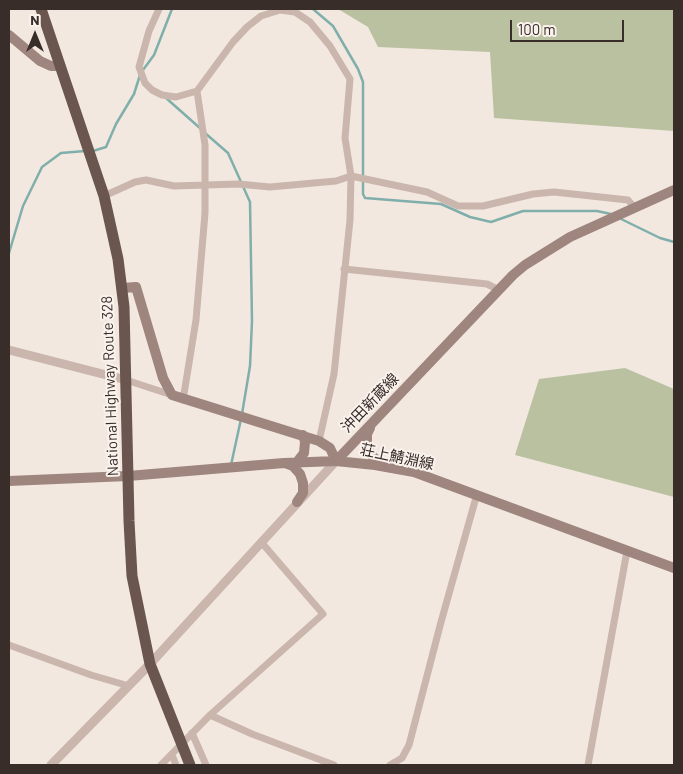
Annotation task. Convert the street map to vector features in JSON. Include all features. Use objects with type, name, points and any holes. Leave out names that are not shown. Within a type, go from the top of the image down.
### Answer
[{"type":"highway","name":"National Highway Route 328","points":[[41,9],[104,196],[117,252],[122,288],[126,380],[130,556],[144,641],[150,664],[190,765]]},
{"type":"main road","points":[[9,34],[40,61],[51,66],[60,66]]},
{"type":"main road","name":"沖田新蔵線","points":[[336,461],[513,275],[552,246],[674,190]]},
{"type":"main road","points":[[122,288],[136,287],[163,378],[172,395],[319,441],[330,448],[336,461]]},
{"type":"main road","points":[[372,422],[367,434],[367,447],[373,457],[388,468]]},
{"type":"main road","points":[[297,462],[304,453],[305,442],[302,435]]},
{"type":"main road","name":"荘上鯖淵線","points":[[9,481],[128,476],[297,462],[336,461],[414,472],[674,568]]},
{"type":"main road","points":[[284,463],[293,466],[302,478],[302,493],[297,502]]},
{"type":"street","points":[[158,9],[141,55],[140,66],[145,83],[152,90],[162,95],[176,97],[197,91],[233,42],[261,16],[280,10],[295,12],[304,16],[321,33],[350,79],[345,138],[350,176],[350,220],[334,374],[319,441]]},
{"type":"street","points":[[183,400],[197,311],[205,213],[205,146],[197,91]]},
{"type":"street","points":[[104,196],[135,182],[146,180],[174,186],[238,184],[283,187],[336,181],[350,176],[426,192],[458,206],[483,206],[554,192],[628,200],[635,208]]},
{"type":"street","points":[[344,269],[487,284],[499,290]]},
{"type":"street","points":[[9,350],[126,380],[172,395]]},
{"type":"street","points":[[51,765],[150,664],[336,461]]},
{"type":"street","points":[[390,765],[402,758],[409,745],[440,622],[477,494]]},
{"type":"street","points":[[162,765],[210,715],[323,614],[262,543]]},
{"type":"street","points":[[588,765],[627,552]]},
{"type":"street","points":[[9,645],[91,676],[129,686]]},
{"type":"street","points":[[210,715],[252,734],[334,765]]},
{"type":"street","points":[[192,733],[206,765]]},
{"type":"street","points":[[172,755],[176,765]]},
{"type":"green space","points":[[338,9],[674,9],[674,131],[494,118],[490,52],[378,47],[368,27]]},
{"type":"green space","points":[[625,368],[674,389],[674,497],[515,455],[539,379]]},
{"type":"waterway","points":[[143,70],[154,55],[172,9]]},
{"type":"waterway","points":[[313,9],[333,26],[358,69],[363,82],[363,194],[365,198],[441,204],[470,217],[491,222],[523,211],[597,211],[611,214]]},
{"type":"waterway","points":[[93,151],[106,147],[116,124],[134,94],[140,75]]},
{"type":"waterway","points":[[166,98],[201,129]]},
{"type":"waterway","points":[[205,133],[228,153],[250,202],[252,321],[250,366],[242,414]]},
{"type":"waterway","points":[[9,253],[23,206],[42,167],[61,153],[85,151]]},
{"type":"waterway","points":[[619,218],[660,238],[674,242]]},
{"type":"waterway","points":[[231,465],[241,419]]}]
